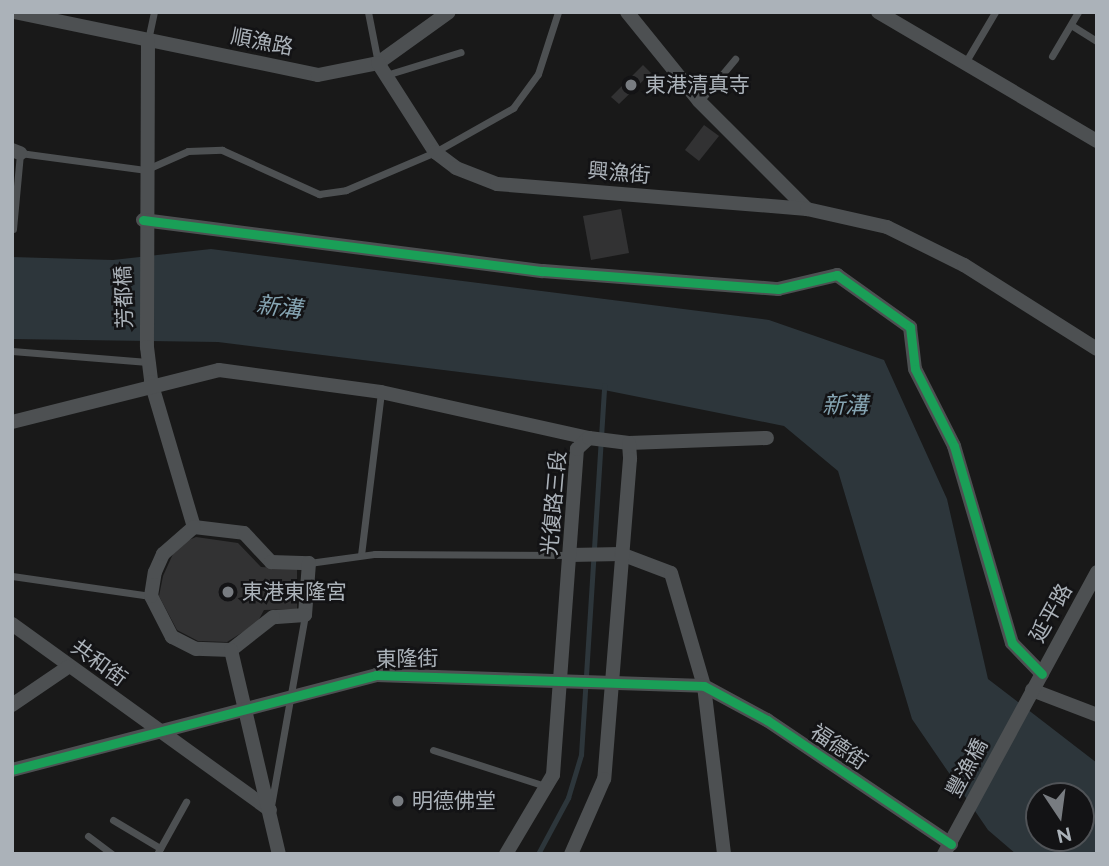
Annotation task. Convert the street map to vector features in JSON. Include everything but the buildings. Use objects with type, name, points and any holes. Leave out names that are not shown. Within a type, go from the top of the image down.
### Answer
[{"type":"street","name":"順漁路","points":[[15,12],[318,75],[382,69]]},
{"type":"street","points":[[435,152],[382,69],[449,12]]},
{"type":"street","points":[[627,12],[699,101],[807,209]]},
{"type":"street","points":[[880,13],[1097,141]]},
{"type":"street","points":[[148,41],[143,220],[557,272],[778,289],[837,275],[910,327],[915,369],[954,446],[1012,643],[1042,674]]},
{"type":"street","name":"興漁街","points":[[435,152],[497,184],[807,209],[887,227],[964,265],[1097,349]]},
{"type":"street","name":"芳都橋","points":[[143,220],[147,346],[151,383]]},
{"type":"street","points":[[12,422],[151,383],[219,370],[381,393],[589,438]]},
{"type":"street","points":[[151,383],[194,527]]},
{"type":"street","name":"光復路三段","points":[[506,854],[548,787],[568,681],[570,555],[577,449],[589,438],[624,442],[767,438]]},
{"type":"street","points":[[571,854],[604,779],[607,682],[621,555],[624,442]]},
{"type":"street","points":[[194,527],[244,533],[271,562],[309,563],[305,615],[274,617],[231,650],[196,649],[172,637],[150,596],[163,554],[194,527]]},
{"type":"street","points":[[570,555],[621,555],[671,573],[704,686],[724,854]]},
{"type":"street","name":"延平路","points":[[1021,711],[1097,572]]},
{"type":"street","name":"共和街","points":[[12,624],[162,735],[271,810]]},
{"type":"street","points":[[231,650],[271,810],[279,854]]},
{"type":"street","points":[[12,705],[68,667]]},
{"type":"street","name":"東隆街","points":[[247,710],[376,675],[607,682]]},
{"type":"street","name":"福德街","points":[[607,682],[704,686],[767,720],[947,849]]},
{"type":"street","points":[[1032,691],[1097,715]]},
{"type":"street","points":[[12,771],[162,735],[247,710]]},
{"type":"street","name":"豐漁橋","points":[[947,849],[1021,711]]},
{"type":"lane","points":[[148,41],[154,12]]},
{"type":"lane","points":[[368,12],[382,69],[461,52]]},
{"type":"lane","points":[[13,229],[16,151],[145,170],[188,151],[222,150],[318,194],[346,190],[435,152],[513,108],[542,64],[558,12]]},
{"type":"lane","points":[[965,64],[995,12]]},
{"type":"lane","points":[[1052,56],[1078,12]]},
{"type":"lane","points":[[1071,25],[1097,41]]},
{"type":"lane","points":[[699,101],[735,59]]},
{"type":"lane","points":[[12,351],[149,362]]},
{"type":"lane","points":[[361,555],[381,393]]},
{"type":"lane","points":[[309,563],[361,555],[570,555]]},
{"type":"lane","points":[[12,576],[150,596]]},
{"type":"lane","points":[[271,810],[293,697],[305,615]]},
{"type":"lane","points":[[433,750],[548,787]]},
{"type":"lane","points":[[113,820],[158,851],[186,802]]},
{"type":"lane","points":[[89,836],[112,854]]},
{"type":"water","name":"新溝","points":[[211,249],[769,320],[884,360],[947,499],[988,679],[1097,763],[1097,854],[1016,854],[988,830],[912,719],[838,471],[784,426],[604,390],[218,342],[12,339],[12,257],[113,260]]},
{"type":"waterway","points":[[538,854],[568,798],[581,755],[604,386]]},
{"type":"cycle path","points":[[143,220],[543,271],[778,289],[837,275],[910,327],[915,369],[954,446],[1012,643],[1042,674]]},
{"type":"cycle path","points":[[12,770],[376,675],[704,686],[767,720],[951,844]]},
{"type":"place","name":"東港清真寺","points":[[631,85]]},
{"type":"place","name":"東港東隆宮","points":[[228,592]]},
{"type":"place","name":"明德佛堂","points":[[398,801]]}]
